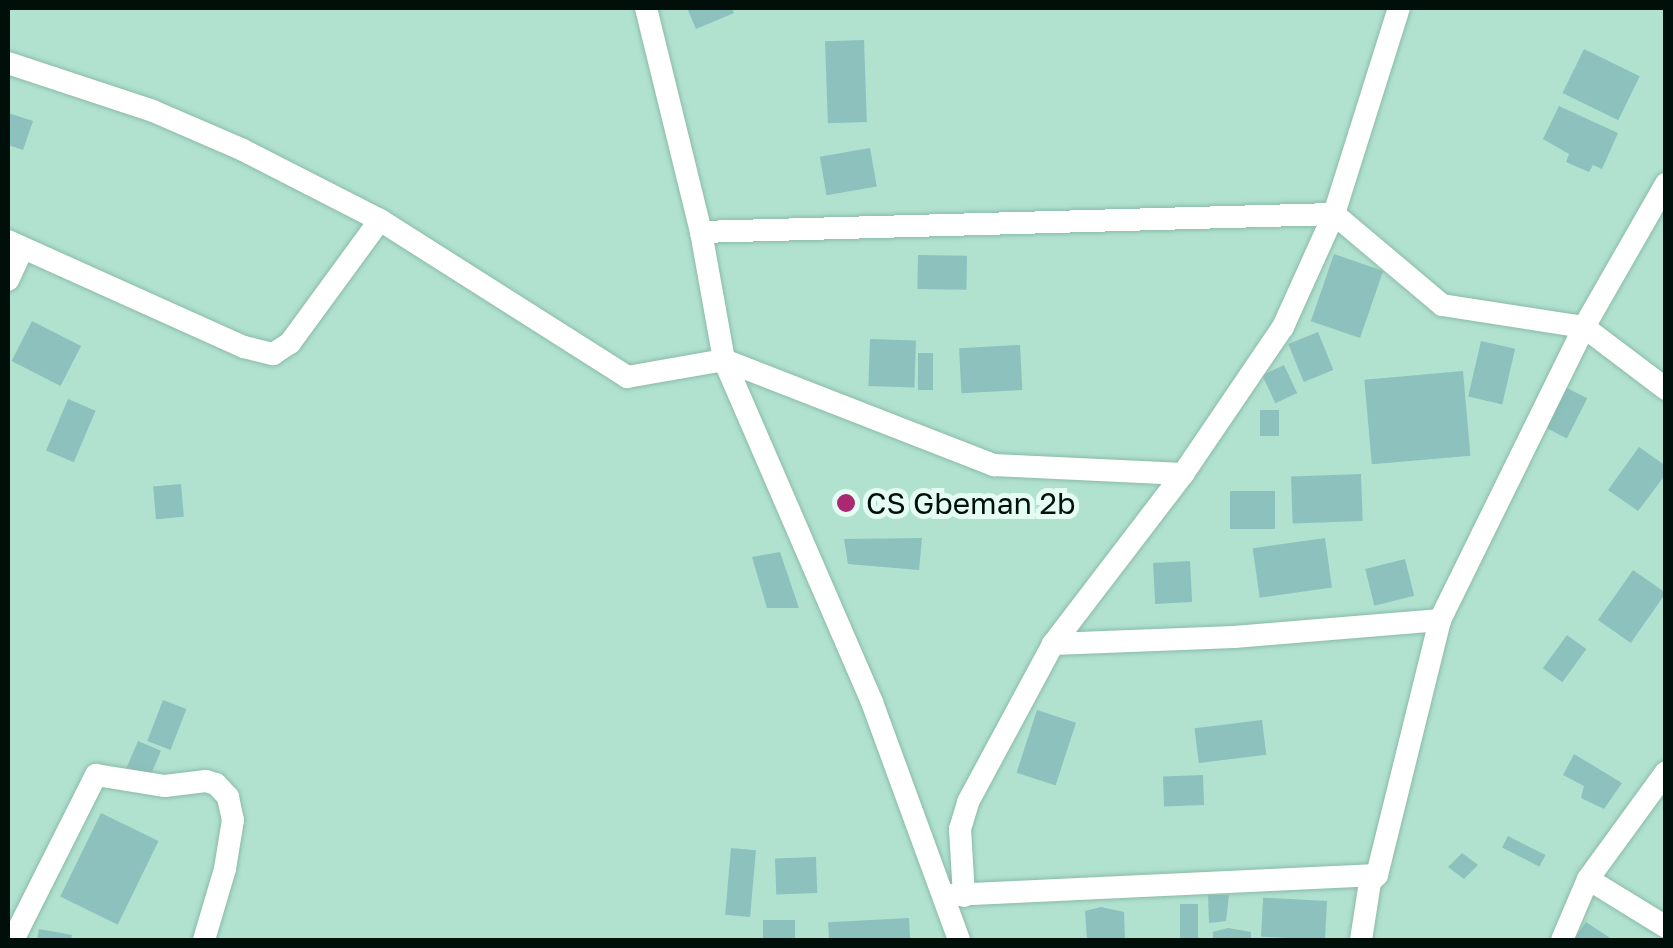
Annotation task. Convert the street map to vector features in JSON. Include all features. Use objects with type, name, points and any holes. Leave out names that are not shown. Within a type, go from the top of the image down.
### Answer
[{"type":"street","points":[[646,8],[701,232],[724,360],[954,895]]},
{"type":"street","points":[[960,940],[954,895],[960,829],[968,802],[1053,644],[1183,474],[1283,327],[1334,214],[1399,8]]},
{"type":"street","points":[[8,64],[152,111],[244,150],[380,220],[627,377],[724,360],[994,465],[1183,474]]},
{"type":"street","points":[[1361,940],[1370,882],[1376,876],[1440,620],[1584,327],[1665,185]]},
{"type":"street","points":[[701,232],[1334,214],[1442,305],[1584,327],[1666,390]]},
{"type":"street","points":[[8,280],[15,245],[244,347],[273,354],[290,343],[380,220]]},
{"type":"street","points":[[1053,644],[1234,637],[1440,620]]},
{"type":"street","points":[[1562,940],[1588,879],[1666,772]]},
{"type":"street","points":[[13,940],[96,775],[113,775],[164,786],[206,781],[216,784],[228,797],[233,820],[225,869],[204,940]]},
{"type":"street","points":[[954,895],[1376,876]]},
{"type":"street","points":[[1588,879],[1666,927]]},
{"type":"building","points":[[687,8],[732,8],[734,13],[696,29]]},
{"type":"building","points":[[864,40],[867,122],[828,123],[825,41]]},
{"type":"building","points":[[1584,49],[1640,76],[1618,120],[1563,93]]},
{"type":"building","points":[[1559,106],[1618,133],[1602,169],[1593,165],[1589,172],[1566,162],[1569,154],[1543,139]]},
{"type":"building","points":[[8,113],[33,121],[23,150],[8,145]]},
{"type":"building","points":[[870,148],[877,186],[827,195],[820,157]]},
{"type":"building","points":[[1334,254],[1383,271],[1360,338],[1311,321]]},
{"type":"building","points":[[918,255],[967,256],[966,290],[917,289]]},
{"type":"building","points":[[32,321],[81,346],[61,386],[12,361]]},
{"type":"building","points":[[1318,332],[1333,370],[1304,382],[1288,344]]},
{"type":"building","points":[[870,339],[916,341],[914,388],[868,386]]},
{"type":"building","points":[[1481,341],[1515,349],[1502,404],[1468,397]]},
{"type":"building","points":[[1020,345],[1022,390],[961,393],[959,348]]},
{"type":"building","points":[[918,353],[933,353],[933,390],[918,390]]},
{"type":"building","points":[[1284,365],[1297,393],[1275,403],[1262,375]]},
{"type":"building","points":[[1463,371],[1470,456],[1372,464],[1364,380]]},
{"type":"building","points":[[1565,387],[1587,398],[1567,438],[1545,427]]},
{"type":"building","points":[[68,399],[96,411],[74,462],[46,451]]},
{"type":"building","points":[[1260,410],[1279,410],[1279,436],[1260,436]]},
{"type":"building","points":[[1639,447],[1666,466],[1666,474],[1638,511],[1608,490]]},
{"type":"building","points":[[1361,474],[1363,521],[1293,523],[1291,476]]},
{"type":"building","points":[[181,484],[184,517],[156,519],[153,486]]},
{"type":"building","points":[[1230,491],[1275,491],[1275,529],[1230,529]]},
{"type":"building","points":[[922,538],[919,570],[848,564],[844,539]]},
{"type":"building","points":[[1325,538],[1332,588],[1260,598],[1253,548]]},
{"type":"building","points":[[780,552],[799,608],[767,608],[752,557]]},
{"type":"building","points":[[1405,559],[1414,596],[1374,606],[1365,569]]},
{"type":"building","points":[[1190,561],[1192,602],[1155,604],[1153,563]]},
{"type":"building","points":[[1633,570],[1666,593],[1631,643],[1598,620]]},
{"type":"building","points":[[1567,635],[1586,649],[1562,682],[1543,668]]},
{"type":"building","points":[[163,700],[186,709],[171,750],[147,741]]},
{"type":"building","points":[[1037,710],[1076,723],[1056,785],[1017,773]]},
{"type":"building","points":[[1262,720],[1266,755],[1199,763],[1195,728]]},
{"type":"building","points":[[138,741],[161,751],[147,783],[124,773]]},
{"type":"building","points":[[1574,754],[1622,783],[1604,809],[1581,798],[1584,786],[1563,775]]},
{"type":"building","points":[[1203,775],[1204,805],[1164,806],[1163,776]]},
{"type":"building","points":[[101,813],[159,841],[118,925],[60,897]]},
{"type":"building","points":[[1508,836],[1545,855],[1540,867],[1502,848]]},
{"type":"building","points":[[731,848],[756,850],[750,917],[725,915]]},
{"type":"building","points":[[1462,853],[1478,865],[1464,879],[1448,867]]},
{"type":"building","points":[[816,857],[817,893],[776,894],[775,858]]},
{"type":"building","points":[[1208,895],[1229,895],[1226,921],[1209,923]]},
{"type":"building","points":[[1263,898],[1327,901],[1325,940],[1261,937]]},
{"type":"building","points":[[1180,904],[1198,904],[1198,940],[1180,940]]},
{"type":"building","points":[[1101,907],[1124,912],[1125,940],[1087,940],[1085,911]]},
{"type":"building","points":[[909,918],[910,940],[829,940],[828,922]]},
{"type":"building","points":[[763,920],[795,920],[795,940],[763,940]]},
{"type":"building","points":[[1586,922],[1613,940],[1573,940]]},
{"type":"building","points":[[1228,928],[1251,932],[1251,940],[1213,940],[1213,932]]},
{"type":"building","points":[[39,929],[72,935],[71,940],[37,940]]},
{"type":"place","name":"CS Gbeman 2b","points":[[846,503]]}]
